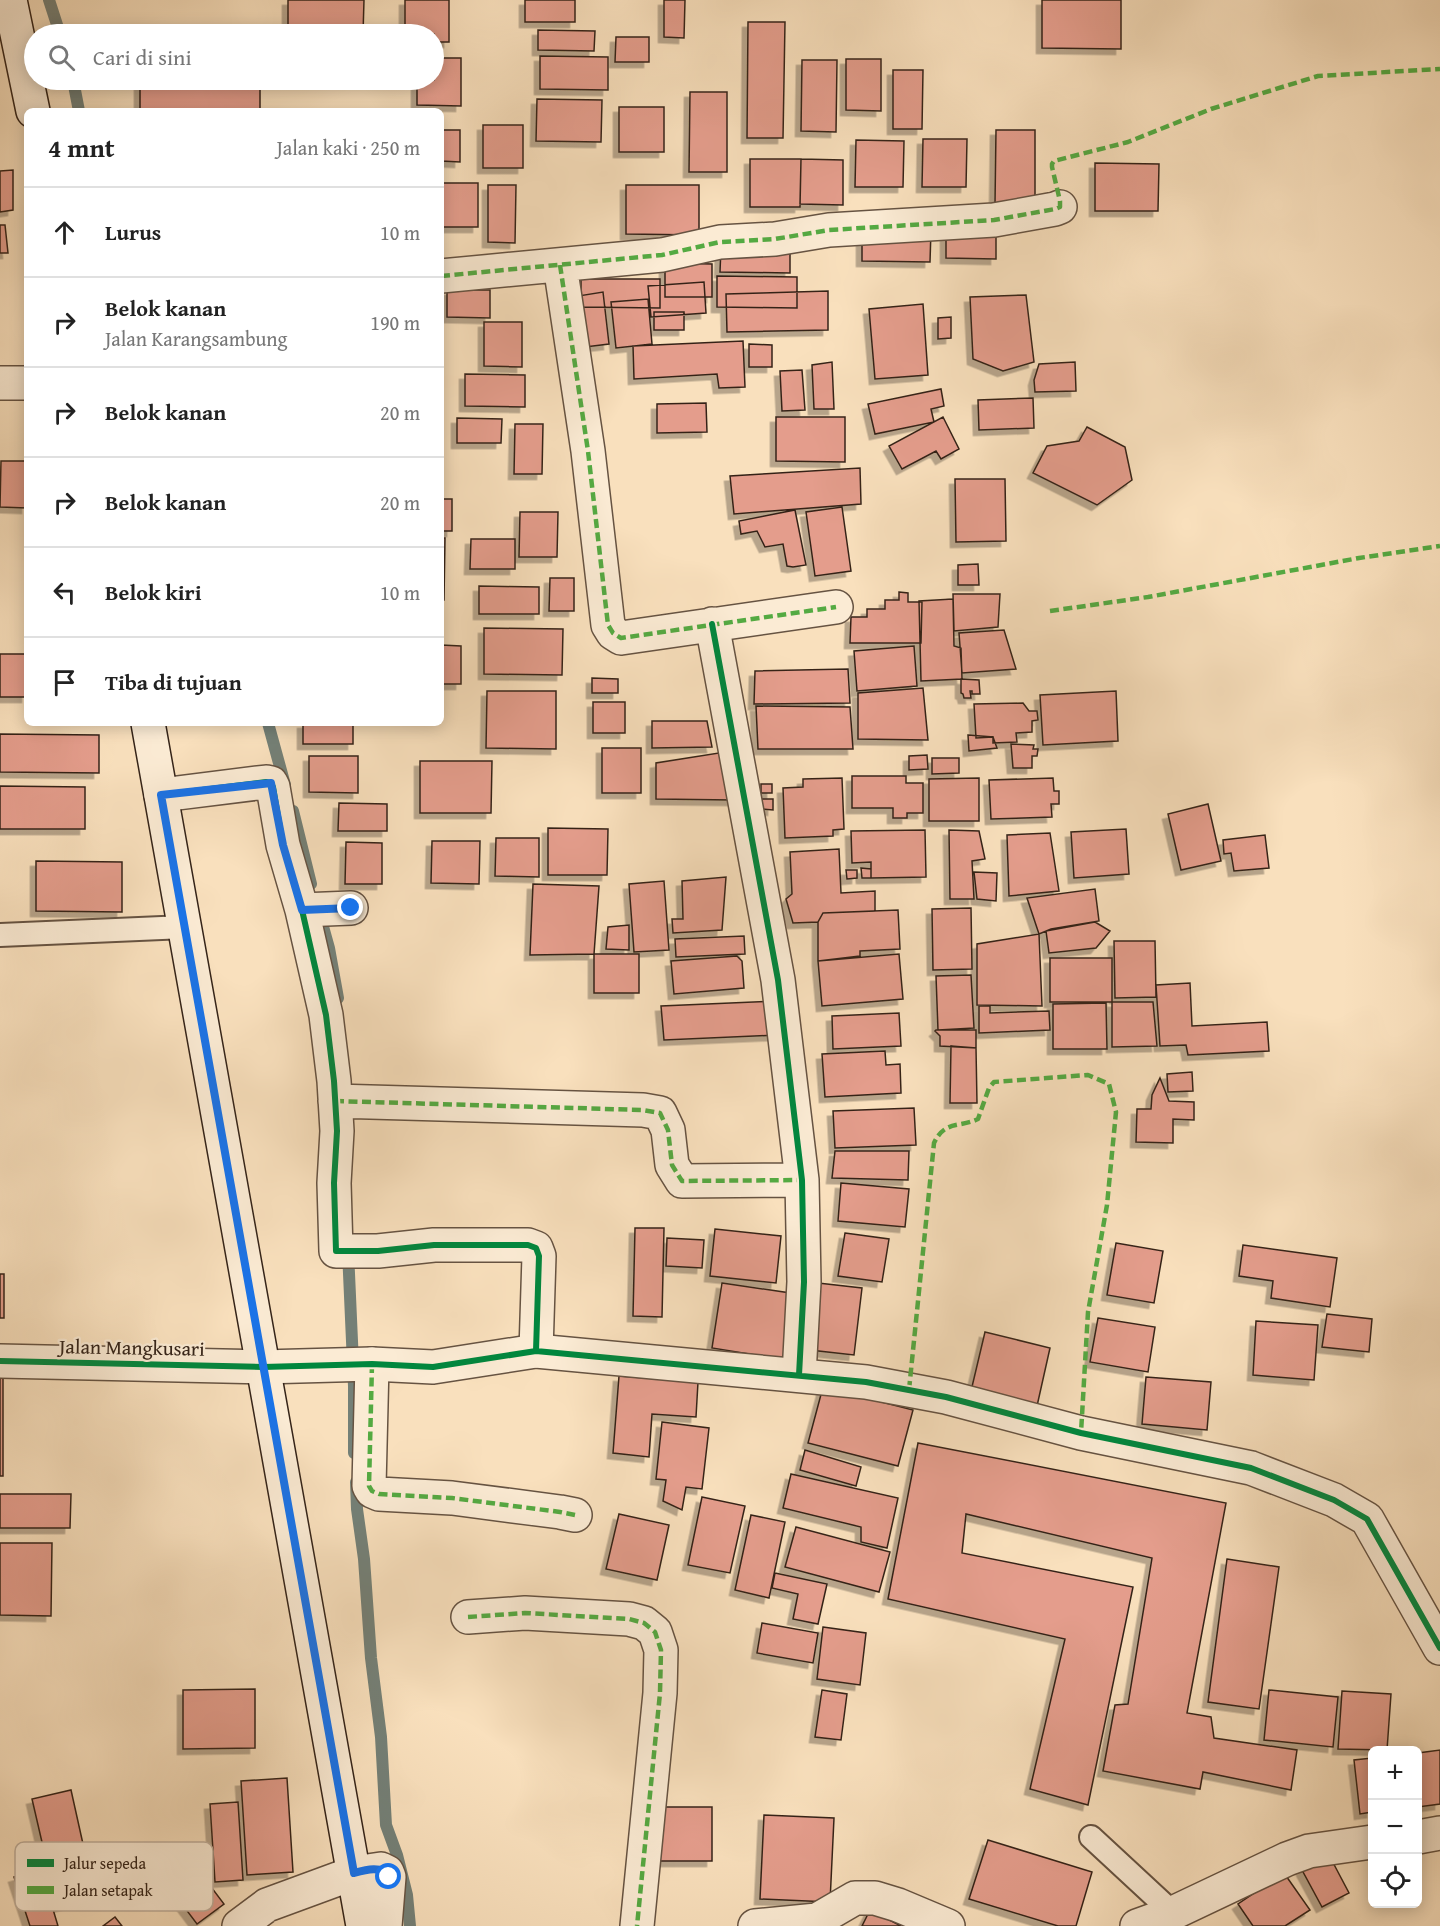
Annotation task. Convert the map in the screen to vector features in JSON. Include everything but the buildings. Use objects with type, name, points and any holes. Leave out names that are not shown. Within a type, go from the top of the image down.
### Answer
[{"type":"street","points":[[10,0],[24,68]]},
{"type":"street","points":[[29,90],[32,108]]},
{"type":"street","points":[[444,276],[662,255],[720,242],[775,239],[881,226],[944,225],[994,220],[1060,207]]},
{"type":"street","points":[[560,265],[588,451],[608,625],[613,633],[621,638],[836,607]]},
{"type":"street","points":[[0,383],[24,383]]},
{"type":"street","points":[[712,624],[778,980],[802,1180],[804,1282],[799,1375]]},
{"type":"street","points":[[149,726],[363,1926]]},
{"type":"street","points":[[161,795],[271,783],[283,845],[307,910],[326,1015],[337,1131],[334,1183],[336,1251],[339,1253],[378,1251],[434,1245],[528,1245],[536,1248],[539,1257],[536,1351]]},
{"type":"street","points":[[307,910],[351,908]]},
{"type":"street","points":[[335,1101],[643,1110],[660,1113],[668,1130],[672,1165],[682,1181],[802,1180]]},
{"type":"street","name":"Jalan Mangkusari","points":[[0,1361],[263,1367],[357,1364],[433,1366],[536,1351],[866,1382],[946,1397],[1081,1433],[1251,1468],[1334,1500],[1367,1519],[1440,1648]]},
{"type":"street","points":[[357,1364],[369,1486],[372,1491],[379,1494],[452,1498],[575,1515]]},
{"type":"street","points":[[468,1617],[525,1614],[629,1619],[644,1623],[655,1632],[661,1650],[660,1693],[637,1926]]},
{"type":"street","points":[[1422,1836],[1440,1833]]},
{"type":"street","points":[[1137,1926],[1173,1913],[1287,1859],[1309,1851],[1368,1843]]},
{"type":"street","points":[[239,1926],[267,1905],[354,1873],[381,1869],[387,1872],[389,1877],[385,1926]]},
{"type":"street","points":[[754,1926],[817,1920],[855,1898],[874,1898],[898,1905],[948,1926]]},
{"type":"lane","points":[[0,935],[185,927]]},
{"type":"lane","points":[[1091,1837],[1173,1913]]},
{"type":"waterway","points":[[49,0],[57,24]]},
{"type":"waterway","points":[[75,90],[78,108]]},
{"type":"waterway","points":[[269,726],[285,785]]},
{"type":"waterway","points":[[293,811],[311,884]]},
{"type":"waterway","points":[[319,912],[329,948],[338,998]]},
{"type":"waterway","points":[[348,1251],[354,1386],[354,1453]]},
{"type":"waterway","points":[[356,1482],[371,1658],[381,1737],[386,1825],[397,1855],[407,1895],[410,1926]]},
{"type":"marked path","points":[[444,276],[662,255],[720,242],[775,239],[829,230],[994,220],[1055,209],[1060,207],[1060,201],[1052,167],[1054,161],[1128,142],[1211,109],[1318,76],[1440,69]]},
{"type":"marked path","points":[[560,265],[588,451],[608,625],[613,633],[621,638],[836,607]]},
{"type":"marked path","points":[[1050,611],[1148,597],[1359,558],[1440,546]]},
{"type":"marked path","points":[[302,910],[351,908]]},
{"type":"marked path","points":[[909,1390],[934,1143],[938,1136],[948,1128],[978,1119],[989,1088],[994,1082],[1088,1075],[1109,1084],[1116,1112],[1107,1205],[1088,1312],[1081,1433]]},
{"type":"marked path","points":[[335,1101],[643,1110],[660,1113],[668,1130],[672,1165],[682,1181],[802,1180]]},
{"type":"marked path","points":[[372,1364],[369,1486],[372,1491],[379,1494],[452,1498],[575,1515]]},
{"type":"marked path","points":[[468,1617],[525,1613],[629,1619],[644,1623],[655,1632],[661,1650],[660,1693],[637,1926]]},
{"type":"cycle path","points":[[712,624],[778,980],[802,1180],[804,1282],[799,1375]]},
{"type":"cycle path","points":[[161,795],[266,782],[271,783],[273,787],[283,845],[302,910],[326,1015],[337,1131],[334,1183],[336,1251],[378,1251],[434,1245],[528,1245],[536,1248],[539,1256],[536,1351]]},
{"type":"cycle path","points":[[0,1361],[263,1367],[372,1364],[433,1367],[536,1351],[866,1382],[946,1397],[1081,1433],[1251,1468],[1334,1500],[1367,1519],[1440,1648]]},
{"type":"route","points":[[351,908],[302,910],[283,845],[271,783],[161,795],[354,1873],[381,1869],[387,1872],[389,1877]]}]
